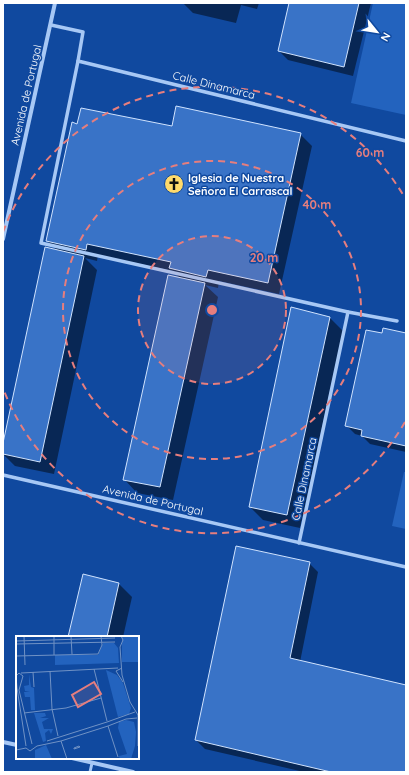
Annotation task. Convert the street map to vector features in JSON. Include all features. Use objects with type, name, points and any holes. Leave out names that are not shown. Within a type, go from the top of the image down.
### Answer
[{"type":"street","name":"Avenida de Portugal","points":[[3,239],[55,3]]},
{"type":"street","points":[[51,25],[83,32],[41,243],[348,312],[397,321]]},
{"type":"street","name":"Calle Dinamarca","points":[[78,61],[406,141]]},
{"type":"street","name":"Calle Dinamarca","points":[[299,543],[348,312]]},
{"type":"street","name":"Avenida de Portugal","points":[[3,475],[299,543]]},
{"type":"street","points":[[299,543],[406,568]]},
{"type":"street","points":[[3,742],[16,745]]},
{"type":"street","points":[[76,759],[133,772]]},
{"type":"lane","points":[[90,772],[92,763]]},
{"type":"shaded area","points":[[373,3],[406,3],[406,115],[351,103]]},
{"type":"shaded area","points":[[404,472],[406,472],[406,529],[392,526]]},
{"type":"building","points":[[289,3],[359,3],[344,67],[278,51]]},
{"type":"building","name":"Iglesia de Nuestra Señora El Carrascal","points":[[176,106],[301,133],[268,283],[208,270],[206,277],[169,268],[171,262],[87,244],[86,250],[46,241],[72,122],[77,124],[81,108],[172,126]]},
{"type":"building","points":[[45,247],[84,256],[40,462],[3,454],[3,443]]},
{"type":"building","points":[[168,275],[205,283],[160,487],[123,480]]},
{"type":"building","points":[[291,307],[330,317],[287,515],[249,507]]},
{"type":"building","points":[[383,328],[406,333],[406,446],[361,436],[362,430],[345,426],[366,330],[382,333]]},
{"type":"building","points":[[236,546],[310,562],[290,658],[406,685],[406,772],[331,772],[195,740]]},
{"type":"building","points":[[83,574],[119,583],[107,636],[68,636]]},
{"type":"place","name":"Iglesia de Nuestra Señora El Carrascal","points":[[174,184]]}]
